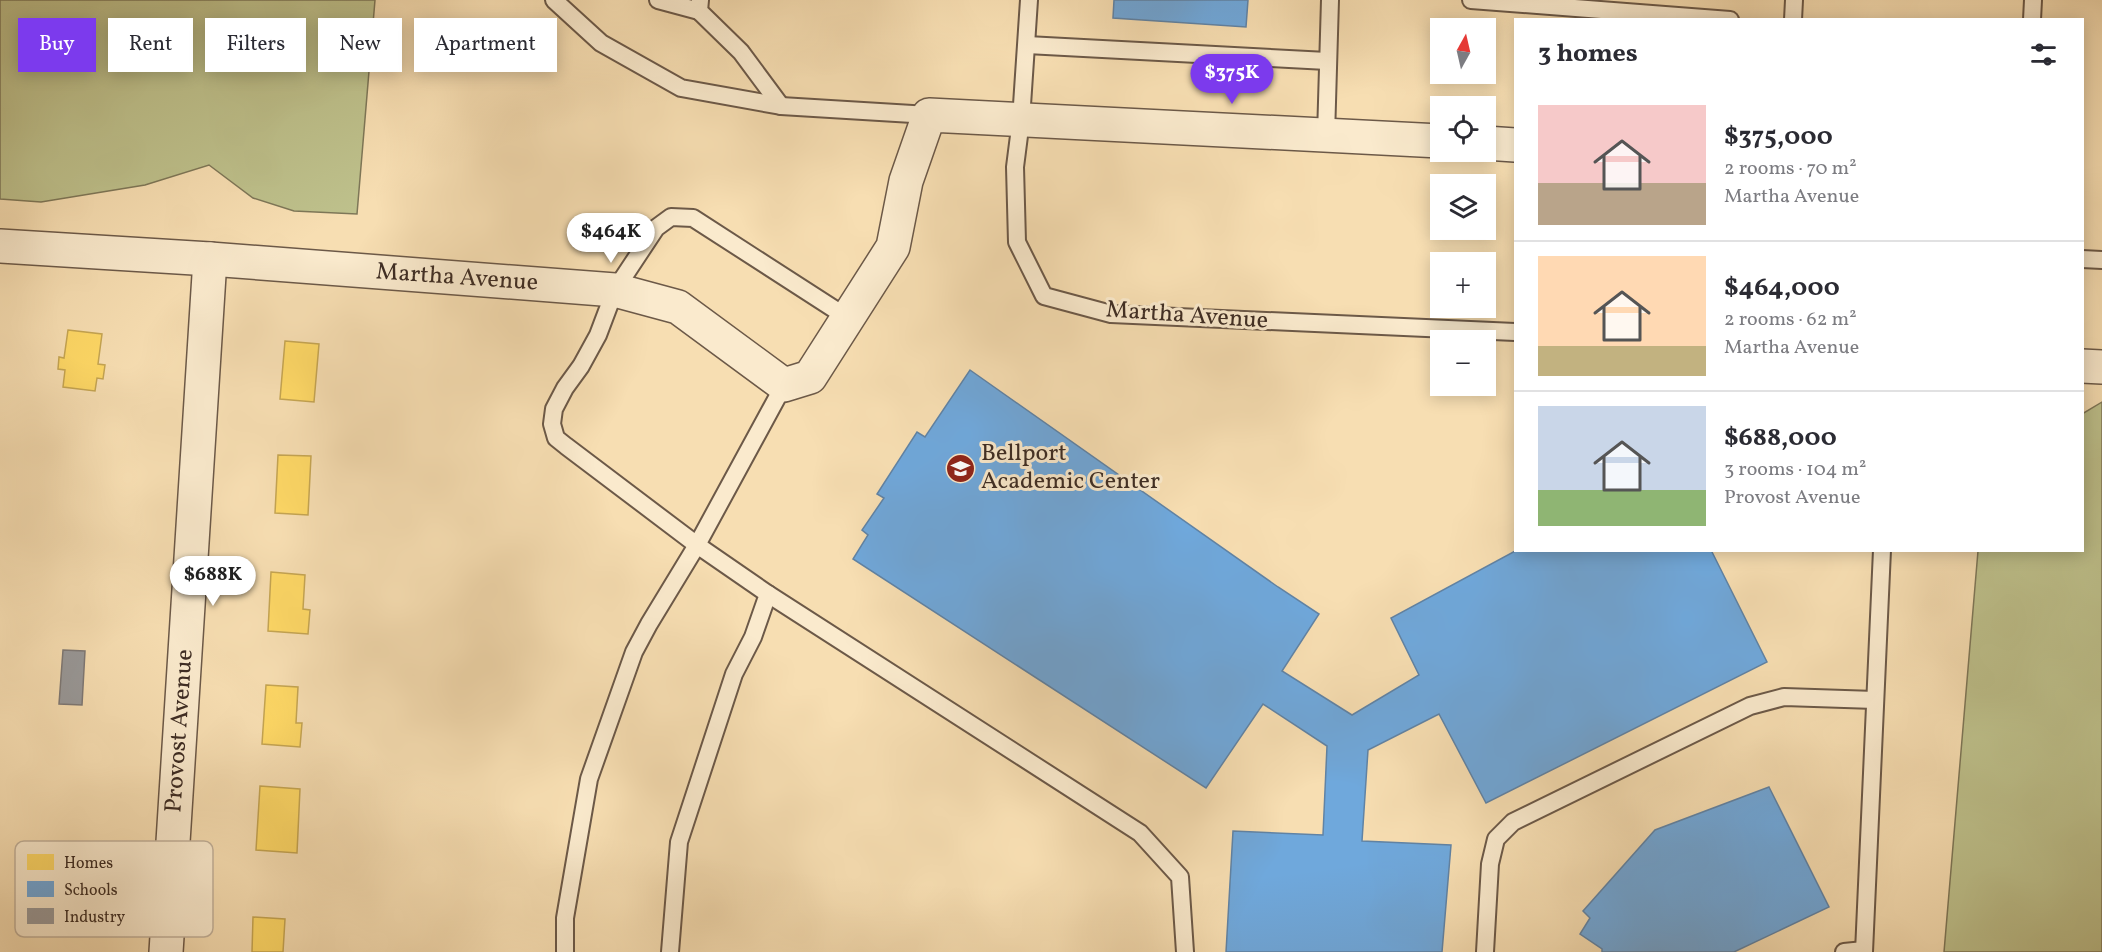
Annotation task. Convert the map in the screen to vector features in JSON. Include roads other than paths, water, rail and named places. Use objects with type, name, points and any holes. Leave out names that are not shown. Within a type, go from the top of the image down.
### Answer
[{"type":"street","points":[[784,385],[810,377],[893,247],[906,181],[928,115],[1430,141]]},
{"type":"street","points":[[1496,144],[1514,145]]},
{"type":"street","name":"Martha Avenue","points":[[0,246],[210,259],[615,290],[678,307],[784,385]]},
{"type":"street","name":"Provost Avenue","points":[[173,841],[210,259]]},
{"type":"street","points":[[2084,366],[2102,367]]},
{"type":"street","name":"Provost Avenue","points":[[166,952],[167,937]]},
{"type":"lane","points":[[554,0],[602,43],[681,88],[780,106],[928,115]]},
{"type":"lane","points":[[658,0],[699,6],[741,52],[780,106]]},
{"type":"lane","name":"Martha Avenue","points":[[1029,0],[1022,120],[1015,167],[1017,242],[1044,296],[1111,314],[1514,332]]},
{"type":"lane","points":[[1326,136],[1330,0]]},
{"type":"lane","points":[[1471,0],[1704,18]]},
{"type":"lane","points":[[1793,18],[1794,0]]},
{"type":"lane","points":[[2032,18],[2033,0]]},
{"type":"lane","points":[[1027,45],[1328,61]]},
{"type":"lane","points":[[848,318],[693,218],[671,217],[656,228],[615,290],[598,335],[554,409],[552,424],[556,438],[697,545],[768,594],[1140,833],[1180,877],[1185,952]]},
{"type":"lane","points":[[2084,259],[2102,260]]},
{"type":"lane","points":[[565,952],[565,918],[589,779],[634,652],[697,545],[784,385]]},
{"type":"lane","points":[[1844,952],[1864,951],[1882,552]]},
{"type":"lane","points":[[670,952],[680,842],[734,674],[753,637],[768,594]]},
{"type":"lane","points":[[1485,952],[1490,864],[1496,838],[1513,822],[1750,706],[1784,697],[1875,700]]},
{"type":"place","name":"Bellport Academic Center","points":[[960,468]]}]
